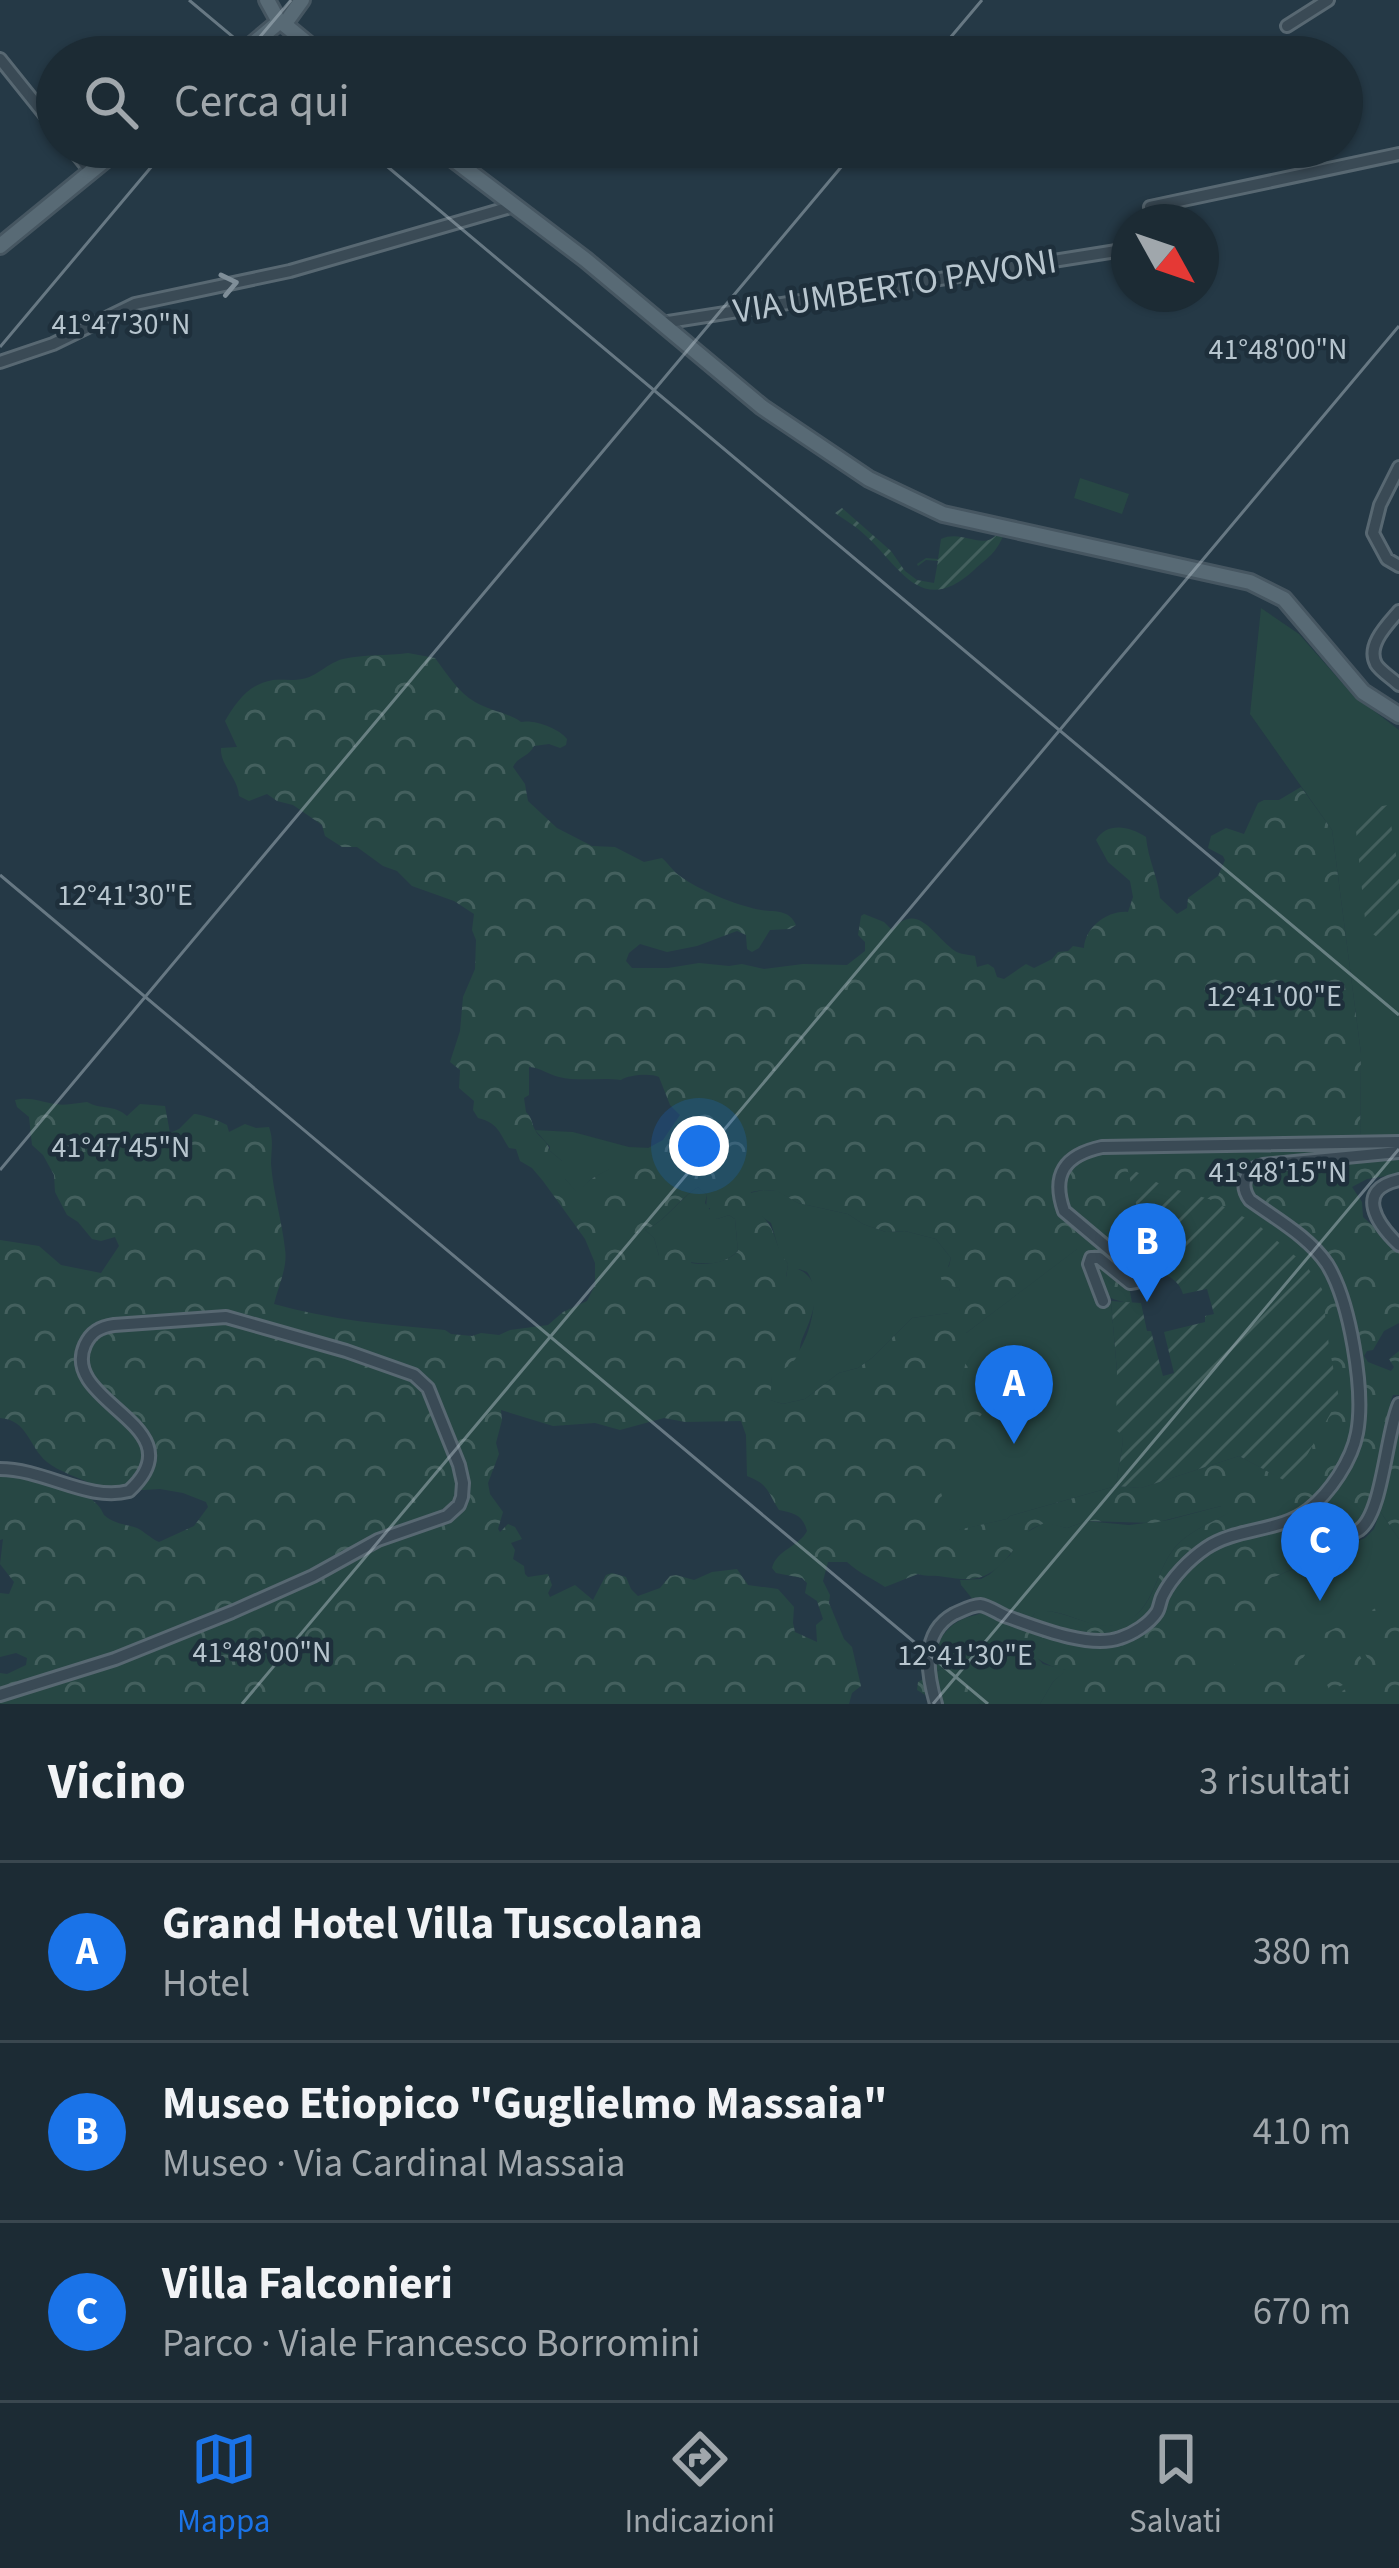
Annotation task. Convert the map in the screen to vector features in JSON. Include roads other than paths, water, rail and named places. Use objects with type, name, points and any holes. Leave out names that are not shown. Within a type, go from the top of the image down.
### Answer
[{"type":"main road","points":[[0,246],[96,168]]},
{"type":"main road","points":[[464,168],[586,260],[762,407],[869,479],[943,514],[1250,582],[1285,599],[1363,692],[1398,714]]},
{"type":"street","points":[[1287,26],[1328,0]]},
{"type":"street","points":[[0,59],[36,104]]},
{"type":"street","points":[[1363,162],[1399,154]]},
{"type":"street","points":[[88,168],[91,172]]},
{"type":"street","points":[[1164,204],[1333,168]]},
{"type":"street","points":[[0,362],[53,344],[135,304],[290,271],[514,206]]},
{"type":"street","name":"VIA UMBERTO PAVONI","points":[[662,323],[1111,251]]},
{"type":"street","points":[[1399,466],[1380,505],[1373,533],[1387,559],[1399,566]]},
{"type":"street","points":[[1399,611],[1374,650],[1376,664],[1399,685]]},
{"type":"street","points":[[1103,1301],[1089,1267],[1091,1258],[1099,1258],[1130,1282],[1138,1280],[1139,1274],[1064,1211],[1059,1182],[1073,1156],[1102,1147],[1399,1142]]},
{"type":"street","points":[[936,1704],[928,1680],[928,1655],[932,1636],[947,1618],[980,1605],[1094,1643],[1118,1639],[1141,1629],[1182,1569],[1206,1548],[1239,1532],[1300,1516],[1321,1498],[1358,1431],[1359,1389],[1343,1300],[1325,1262],[1308,1243],[1250,1200],[1244,1182],[1256,1167],[1399,1153]]},
{"type":"street","points":[[1399,1180],[1377,1190],[1373,1203],[1381,1225],[1399,1245]]},
{"type":"street","points":[[0,1469],[23,1470],[103,1494],[129,1491],[146,1469],[148,1451],[138,1430],[84,1375],[80,1358],[90,1336],[114,1325],[226,1317],[346,1351],[418,1378],[433,1397],[463,1483],[459,1505],[442,1518],[378,1540],[313,1576],[193,1628],[115,1659],[0,1695]]},
{"type":"street","points":[[1297,1556],[1358,1531],[1368,1521],[1399,1404]]},
{"type":"place","name":"Museo Etiopico \"Guglielmo Massaia\"","points":[[1147,1302]]},
{"type":"place","name":"Grand Hotel Villa Tuscolana","points":[[1014,1444]]},
{"type":"place","name":"Villa Falconieri","points":[[1320,1601]]}]
